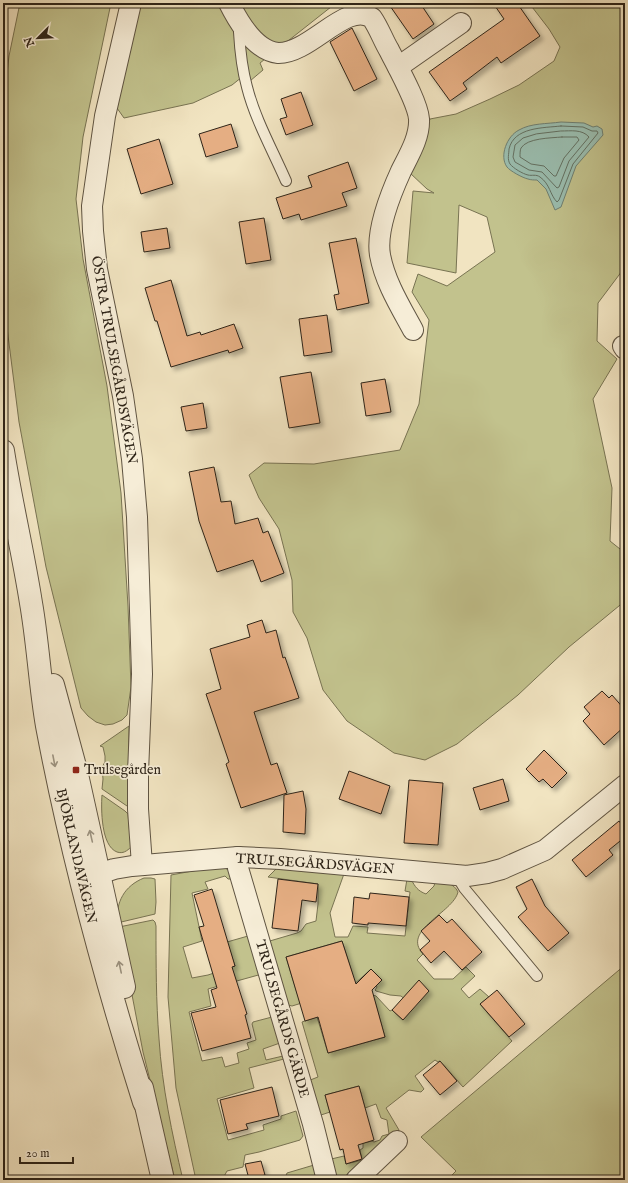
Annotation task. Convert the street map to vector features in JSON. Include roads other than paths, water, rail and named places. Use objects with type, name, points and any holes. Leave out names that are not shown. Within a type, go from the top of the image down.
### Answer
[{"type":"street","name":"ÖSTRA TRULSEGÅRDSVÄGEN","points":[[131,3],[105,116],[92,206],[92,231],[97,269],[123,396],[132,459],[137,510],[142,674],[138,773],[142,865]]},
{"type":"street","points":[[229,3],[250,37],[265,48],[278,53],[289,50],[308,39],[338,12],[352,4],[365,8],[372,17],[398,67],[419,118],[418,129],[414,142],[393,190],[384,218],[380,239],[380,254],[389,282],[413,330]]},
{"type":"street","points":[[398,67],[462,23]]},
{"type":"street","name":"BJÖRLANDAVÄGEN","points":[[3,451],[31,604],[76,770],[90,877],[131,1020],[144,1102],[163,1180]]},
{"type":"street","name":"TRULSEGÅRDSVÄGEN","points":[[90,877],[114,869],[142,865],[238,857],[280,859],[460,876],[492,872],[522,861],[545,850],[625,785]]},
{"type":"street","name":"TRULSEGÅRDS GÄRDE","points":[[238,857],[238,868],[313,1124],[327,1180]]},
{"type":"street","points":[[356,1180],[397,1141]]},
{"type":"lane","points":[[244,28],[239,32],[242,62],[247,87],[286,181]]},
{"type":"lane","points":[[460,876],[461,883],[464,888],[537,976]]},
{"type":"water","points":[[561,122],[584,123],[593,127],[597,126],[602,129],[603,135],[576,166],[561,207],[555,210],[546,189],[537,180],[530,180],[523,177],[507,167],[504,152],[508,141],[519,130],[534,125]]},
{"type":"place","name":"Trulsegården","points":[[76,770]]}]
